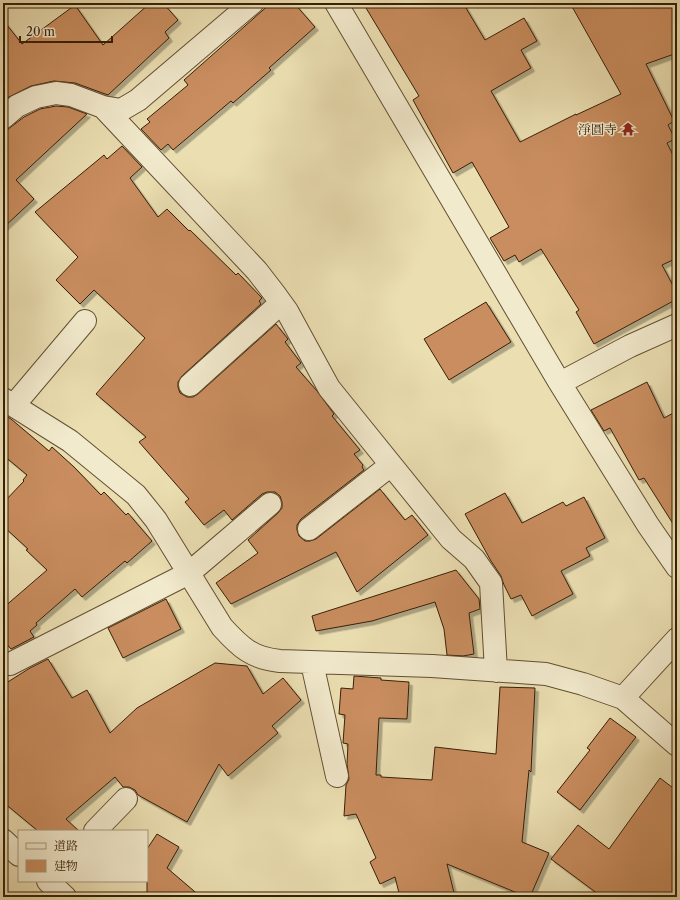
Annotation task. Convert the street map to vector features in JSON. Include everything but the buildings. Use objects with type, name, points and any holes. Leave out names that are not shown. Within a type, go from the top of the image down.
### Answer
[{"type":"street","points":[[3,118],[17,106],[36,97],[56,92],[103,108],[121,110],[138,100],[252,3]]},
{"type":"street","points":[[336,3],[560,383],[648,525],[677,568]]},
{"type":"street","points":[[103,108],[257,271],[281,303],[329,388],[451,539],[474,559],[491,583],[496,671]]},
{"type":"street","points":[[190,385],[281,303]]},
{"type":"street","points":[[85,321],[8,402],[70,440],[136,495],[156,520],[222,628],[243,648],[255,656],[266,660],[432,666],[546,674],[583,684],[623,698],[677,744]]},
{"type":"street","points":[[560,383],[630,346],[677,325]]},
{"type":"street","points":[[309,529],[391,465]]},
{"type":"street","points":[[10,664],[189,573],[270,504]]},
{"type":"street","points":[[623,698],[677,639]]},
{"type":"street","points":[[312,662],[337,776]]},
{"type":"street","points":[[96,830],[126,799]]},
{"type":"street","points":[[3,840],[18,854]]},
{"type":"street","points":[[49,882],[65,897]]},
{"type":"place","name":"淨圓寺","points":[[628,129]]}]
